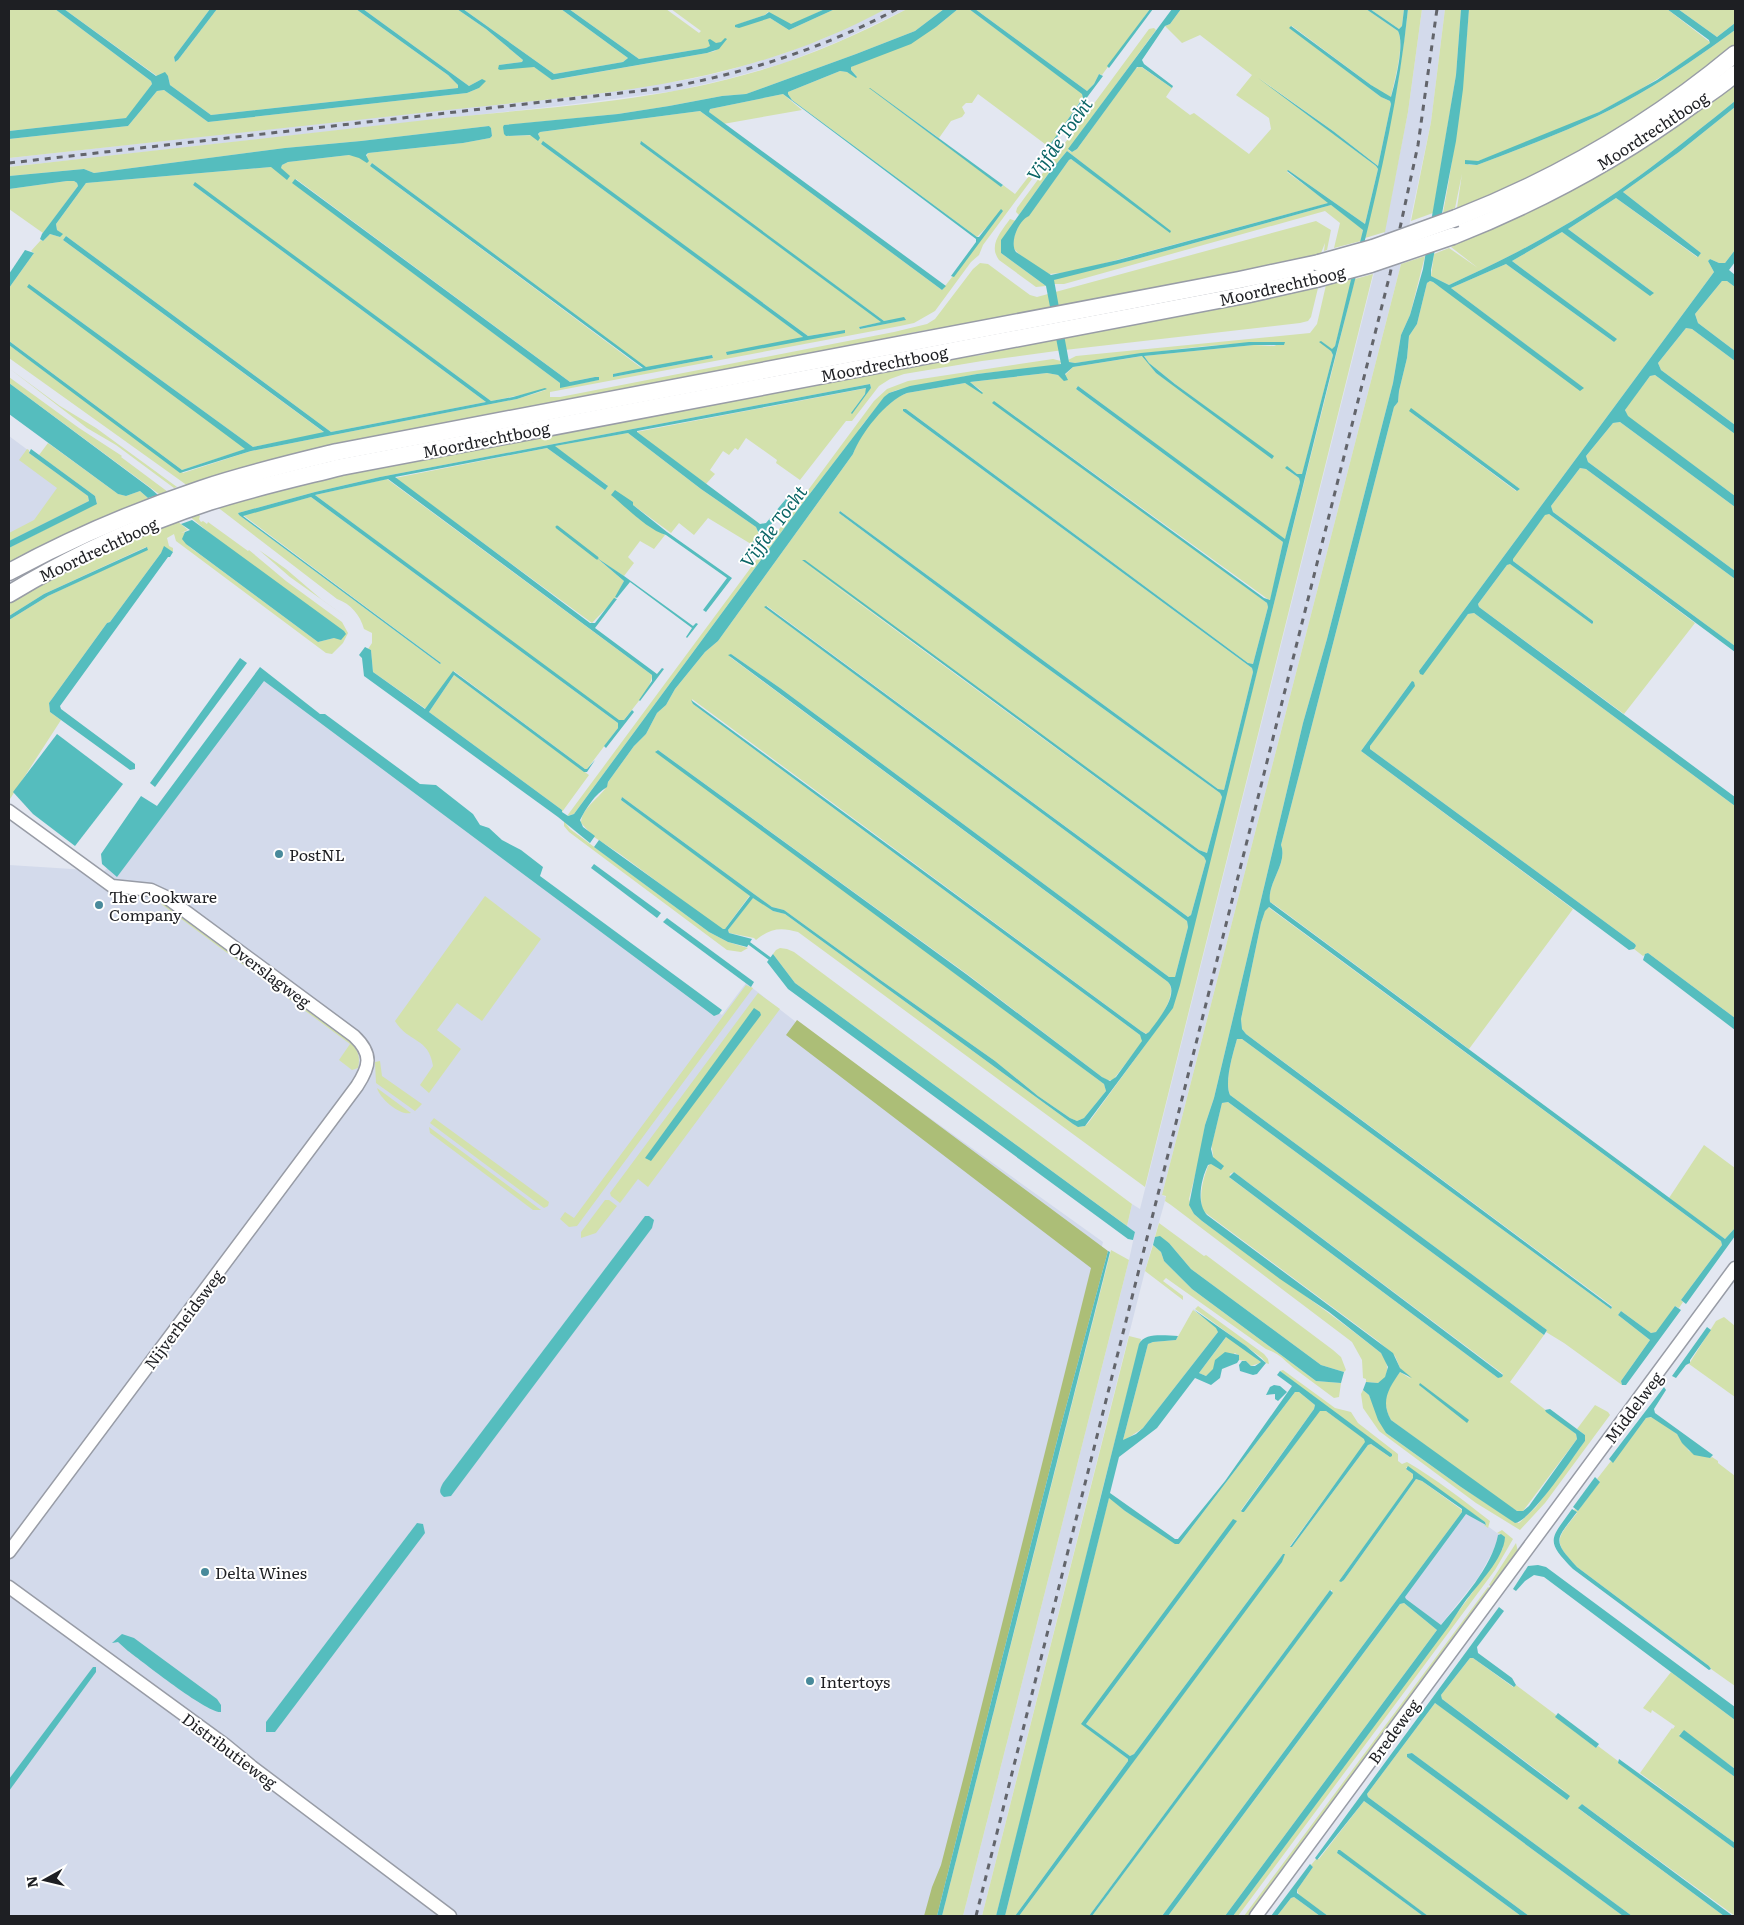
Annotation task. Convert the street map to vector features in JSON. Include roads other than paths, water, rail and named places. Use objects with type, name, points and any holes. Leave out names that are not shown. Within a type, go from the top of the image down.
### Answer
[{"type":"main road","name":"Moordrechtboog","points":[[9,572],[88,533],[202,488],[337,452],[1229,282],[1319,263],[1373,248],[1497,202],[1526,188],[1620,136],[1666,106],[1735,54]]},
{"type":"main road","name":"Moordrechtboog","points":[[9,594],[63,563],[128,533],[208,502],[304,476],[350,465],[1245,295],[1371,264],[1504,216],[1582,176],[1673,120],[1735,74]]},
{"type":"street","name":"Overslagweg","points":[[9,811],[112,886],[151,890],[166,896],[354,1036],[362,1044],[367,1057],[368,1067],[356,1086]]},
{"type":"street","name":"Nijverheidsweg","points":[[9,1552],[356,1086]]},
{"type":"street","name":"Middelweg","points":[[1530,1545],[1735,1268]]},
{"type":"street","name":"Bredeweg","points":[[1256,1916],[1530,1545]]},
{"type":"street","name":"Distributieweg","points":[[9,1587],[224,1744],[450,1916]]},
{"type":"water","points":[[55,9],[64,9],[156,76],[165,72],[170,85],[211,115],[458,88],[458,85],[448,75],[356,9],[363,9],[469,86],[482,79],[486,81],[479,88],[467,93],[208,122],[164,90],[157,91],[128,126],[9,139],[9,131],[126,118],[152,84],[151,81]]},
{"type":"water","points":[[210,9],[217,9],[175,62],[174,57]]},
{"type":"water","points":[[457,9],[463,9],[554,74],[623,62],[628,58],[561,9],[569,9],[639,59],[706,48],[710,46],[708,40],[710,39],[716,43],[721,42],[725,38],[727,39],[719,49],[707,53],[552,80],[534,67],[498,69],[499,65],[522,62],[523,60],[486,29]]},
{"type":"water","points":[[825,9],[835,9],[789,30],[770,18],[739,28],[735,27],[735,25],[769,12],[791,24]]},
{"type":"water","points":[[944,9],[958,9],[911,44],[851,67],[856,78],[847,72],[840,71],[788,92],[788,94],[792,100],[977,237],[979,237],[1001,209],[1003,211],[954,277],[951,276],[976,242],[976,239],[783,94],[710,109],[709,112],[946,286],[942,290],[700,111],[540,132],[538,134],[540,138],[538,141],[530,135],[506,136],[504,134],[504,125],[618,114],[722,96],[746,94],[915,31]]},
{"type":"water","points":[[969,9],[975,9],[1087,91],[1094,84],[1099,74],[1103,76],[1038,163],[1083,98],[1082,94]]},
{"type":"water","points":[[1150,9],[1153,9],[1109,68],[1107,66]]},
{"type":"water","points":[[1172,9],[1181,9],[1170,24],[1165,26],[1142,60],[1144,64],[1173,86],[1172,88],[1142,67],[1137,67],[1077,149],[1072,152],[1068,149]]},
{"type":"water","points":[[1366,9],[1370,9],[1399,29],[1402,26],[1404,9],[1408,9],[1393,111],[1372,212],[1180,985],[1173,1008],[1085,1126],[1078,1127],[1073,1124],[785,914],[773,911],[753,898],[728,930],[729,933],[752,939],[747,947],[728,942],[709,932],[594,847],[599,840],[723,929],[725,929],[750,896],[621,800],[622,797],[772,907],[784,910],[995,1061],[1038,1096],[1070,1118],[1077,1121],[1084,1118],[1106,1091],[1104,1084],[655,752],[658,750],[966,974],[1102,1077],[1110,1081],[1116,1077],[1142,1041],[1140,1035],[693,704],[691,700],[1141,1031],[1146,1034],[1149,1032],[1162,1015],[1169,1000],[1171,987],[1168,982],[728,655],[731,654],[780,688],[1169,977],[1175,977],[1188,927],[1187,921],[764,607],[766,606],[1188,917],[1191,915],[1206,861],[1204,857],[802,560],[805,560],[1199,850],[1207,853],[1222,797],[1220,793],[1022,650],[839,513],[840,511],[1218,789],[1224,790],[1253,672],[1252,668],[903,411],[903,409],[906,409],[1248,663],[1253,664],[1268,607],[1267,603],[992,403],[994,401],[1264,598],[1270,600],[1283,542],[1076,389],[1078,386],[1285,539],[1300,482],[1299,478],[1285,468],[1287,466],[1297,474],[1302,474],[1333,355],[1331,351],[1319,342],[1321,341],[1332,349],[1335,346],[1363,230],[1331,205],[1054,280],[1069,362],[1075,363],[1141,353],[1249,342],[1285,342],[1284,345],[1254,345],[1144,356],[1149,363],[1175,384],[1274,456],[1272,459],[1156,373],[1142,356],[1073,367],[1065,374],[1068,380],[1064,381],[1058,375],[1047,373],[970,382],[982,394],[965,383],[907,393],[899,397],[883,410],[868,428],[853,454],[718,641],[705,652],[675,689],[666,705],[657,713],[646,734],[634,746],[608,782],[607,787],[588,806],[580,820],[583,827],[595,836],[590,843],[558,817],[364,676],[362,658],[359,655],[365,647],[371,650],[373,672],[425,709],[453,671],[585,769],[595,760],[587,772],[584,772],[454,675],[429,712],[562,810],[562,812],[568,816],[574,814],[802,504],[884,397],[889,393],[910,386],[977,374],[1061,364],[1046,286],[1001,253],[1001,240],[1067,151],[1171,231],[1170,233],[1071,159],[1029,216],[1022,222],[1014,237],[1016,252],[1051,275],[1118,260],[1328,203],[1288,170],[1365,224],[1378,169],[1376,166],[1258,78],[1333,131],[1378,166],[1391,104],[1390,101],[1381,97],[1289,28],[1291,26],[1371,85],[1391,97],[1399,64],[1400,37],[1398,31]]},
{"type":"water","points":[[1461,9],[1469,9],[1463,89],[1456,141],[1431,270],[1431,276],[1449,285],[1519,251],[1583,214],[1650,168],[1735,101],[1735,107],[1679,152],[1623,192],[1701,253],[1698,257],[1616,198],[1568,229],[1654,293],[1650,296],[1562,232],[1512,261],[1617,339],[1614,342],[1506,264],[1451,288],[1584,388],[1580,391],[1433,282],[1427,283],[1417,324],[1409,336],[1407,358],[1398,402],[1394,407],[1281,845],[1282,859],[1271,887],[1270,902],[1725,1239],[1735,1228],[1735,1236],[1686,1304],[1681,1300],[1722,1245],[1721,1241],[1269,907],[1265,911],[1261,923],[1241,1019],[1242,1029],[1246,1034],[1612,1307],[1611,1309],[1242,1039],[1237,1039],[1231,1060],[1228,1083],[1230,1095],[1547,1330],[1544,1335],[1228,1102],[1222,1103],[1211,1149],[1213,1157],[1224,1166],[1221,1170],[1211,1164],[1208,1165],[1203,1177],[1201,1198],[1207,1215],[1393,1353],[1400,1368],[1412,1378],[1400,1372],[1389,1389],[1386,1407],[1391,1420],[1517,1511],[1523,1511],[1529,1506],[1577,1439],[1576,1434],[1545,1410],[1550,1409],[1585,1435],[1585,1441],[1552,1487],[1531,1512],[1515,1523],[1386,1433],[1378,1420],[1369,1395],[1363,1390],[1366,1382],[1378,1383],[1385,1377],[1388,1367],[1381,1353],[1329,1312],[1280,1279],[1202,1221],[1194,1214],[1189,1205],[1205,1125],[1214,1098],[1303,723],[1327,639],[1393,383],[1401,335],[1410,315],[1423,269],[1456,75]]},
{"type":"water","points":[[1667,9],[1678,9],[1717,37],[1735,23],[1735,30],[1664,79],[1600,115],[1560,133],[1477,165],[1465,164],[1465,160],[1478,161],[1599,112],[1657,80],[1710,43],[1709,40]]},
{"type":"water","points":[[870,88],[1003,185],[1001,187]]},
{"type":"water","points":[[489,126],[492,136],[490,138],[463,143],[368,153],[366,155],[369,161],[367,163],[349,155],[288,162],[282,165],[281,168],[290,176],[287,180],[271,167],[86,183],[56,224],[57,230],[63,234],[60,237],[50,234],[43,241],[40,239],[42,234],[78,186],[77,183],[67,181],[9,189],[9,176],[84,169],[94,173],[285,148]]},
{"type":"water","points":[[543,141],[808,336],[845,330],[845,333],[727,355],[726,352],[803,337],[541,144]]},
{"type":"water","points":[[641,141],[884,321],[904,317],[906,320],[860,329],[859,327],[881,322],[640,144]]},
{"type":"water","points":[[372,163],[646,367],[712,355],[713,358],[613,377],[613,374],[643,368],[370,166]]},
{"type":"water","points":[[295,179],[570,382],[595,377],[599,377],[599,380],[560,388],[560,383],[292,183]]},
{"type":"water","points":[[195,182],[491,401],[547,389],[517,399],[251,451],[180,473],[9,345],[9,341],[182,470],[245,449],[27,287],[29,284],[253,447],[324,432],[63,240],[66,236],[331,432],[486,402],[193,185]]},
{"type":"water","points":[[25,250],[34,253],[9,288],[9,274]]},
{"type":"water","points":[[1735,250],[1735,262],[1729,270],[1735,275],[1735,287],[1727,281],[1722,281],[1695,314],[1698,323],[1735,351],[1735,361],[1692,329],[1686,328],[1658,363],[1661,370],[1735,425],[1735,434],[1655,375],[1650,376],[1625,410],[1628,416],[1735,496],[1735,507],[1620,422],[1613,423],[1586,456],[1588,462],[1735,571],[1735,579],[1586,469],[1580,468],[1551,506],[1553,512],[1735,646],[1735,652],[1549,514],[1545,515],[1513,561],[1593,621],[1593,623],[1510,564],[1507,565],[1478,604],[1479,607],[1735,797],[1735,806],[1474,613],[1468,614],[1423,675],[1419,671],[1714,272],[1708,261],[1710,259],[1719,263],[1725,263]]},
{"type":"water","points":[[9,383],[158,495],[148,498],[140,491],[126,496],[118,494],[9,414]]},
{"type":"water","points":[[870,384],[871,388],[852,414],[865,394],[866,388],[637,431],[760,524],[766,523],[790,494],[792,495],[742,563],[738,561],[759,534],[756,527],[701,489],[628,433],[555,446],[608,486],[605,490],[547,448],[395,477],[590,623],[595,623],[614,598],[617,599],[595,628],[657,674],[662,668],[664,669],[640,701],[652,681],[652,675],[388,479],[315,495],[619,720],[624,720],[632,710],[634,712],[606,748],[604,746],[618,728],[618,723],[311,497],[243,516],[440,664],[238,513],[380,477]]},
{"type":"water","points":[[1411,408],[1520,489],[1517,491],[1409,411]]},
{"type":"water","points":[[31,449],[95,496],[97,504],[9,548],[9,541],[89,501],[88,496],[29,453]]},
{"type":"water","points":[[615,490],[633,502],[633,505],[667,532],[732,578],[706,612],[703,610],[727,578],[666,535],[637,518],[611,495]]},
{"type":"water","points":[[192,520],[346,634],[341,640],[334,638],[318,642],[186,544],[182,539],[185,532],[190,530],[181,524]]},
{"type":"water","points":[[164,546],[173,552],[170,557],[168,557],[60,706],[61,709],[135,764],[135,769],[130,770],[50,712],[49,703],[161,553]]},
{"type":"water","points":[[147,547],[148,550],[48,596],[9,620],[9,616],[44,594]]},
{"type":"water","points":[[597,558],[693,626],[696,623],[698,624],[687,638],[692,628],[630,582],[617,598],[615,597],[624,581]]},
{"type":"water","points":[[240,658],[247,663],[155,787],[150,783]]},
{"type":"water","points":[[260,667],[320,714],[325,714],[420,784],[436,785],[473,814],[480,825],[489,828],[502,840],[521,850],[543,867],[540,876],[722,1010],[714,1016],[264,681],[117,877],[102,864],[101,854],[141,796],[157,806]]},
{"type":"water","points":[[1412,681],[1415,686],[1370,746],[1370,749],[1635,944],[1634,949],[1629,950],[1361,751]]},
{"type":"water","points":[[57,734],[123,784],[75,846],[33,814],[13,792]]},
{"type":"water","points":[[594,864],[661,913],[657,918],[591,868]]},
{"type":"water","points":[[667,918],[754,982],[751,987],[663,922]]},
{"type":"water","points":[[1648,953],[1735,1018],[1735,1030],[1643,960],[1645,954]]},
{"type":"water","points":[[773,954],[795,983],[1135,1232],[1133,1240],[1128,1239],[788,989],[767,962]]},
{"type":"water","points":[[754,1008],[761,1015],[651,1161],[645,1158]]},
{"type":"water","points":[[1234,1172],[1503,1375],[1502,1377],[1498,1378],[1229,1177]]},
{"type":"water","points":[[645,1216],[649,1216],[654,1220],[652,1228],[451,1496],[444,1497],[440,1491],[443,1483]]},
{"type":"water","points":[[1160,1236],[1169,1243],[1191,1269],[1321,1365],[1344,1372],[1341,1383],[1316,1381],[1192,1289],[1164,1261],[1161,1252],[1153,1245],[1155,1237]]},
{"type":"water","points":[[1108,1251],[1110,1252],[942,1916],[937,1916],[1059,1433]]},
{"type":"water","points":[[1675,1306],[1681,1310],[1626,1385],[1622,1385],[1621,1381],[1650,1340],[1618,1315],[1621,1311],[1651,1333],[1656,1332]]},
{"type":"water","points":[[1193,1309],[1246,1346],[1266,1363],[1257,1374],[1253,1375],[1240,1371],[1239,1365],[1242,1361],[1246,1361],[1251,1366],[1261,1362],[1226,1337],[1199,1373],[1206,1376],[1213,1369],[1215,1360],[1225,1352],[1239,1355],[1237,1363],[1222,1369],[1220,1378],[1211,1385],[1195,1378],[1157,1428],[1119,1457],[1110,1493],[1175,1539],[1178,1539],[1225,1481],[1292,1386],[1277,1375],[1280,1371],[1392,1454],[1392,1456],[1390,1457],[1371,1444],[1368,1445],[1292,1547],[1290,1547],[1365,1442],[1364,1439],[1326,1411],[1320,1411],[1244,1512],[1242,1512],[1314,1409],[1315,1405],[1299,1392],[1295,1392],[1179,1544],[1175,1544],[1125,1511],[1109,1498],[1005,1916],[996,1916],[1139,1344],[1142,1340],[1151,1336],[1178,1336],[1176,1340],[1148,1344],[1123,1440],[1136,1434],[1143,1428],[1218,1332],[1216,1328]]},
{"type":"water","points":[[1707,1327],[1711,1330],[1690,1360],[1690,1363],[1686,1365],[1676,1378],[1672,1376]]},
{"type":"water","points":[[1420,1383],[1469,1420],[1467,1423],[1419,1385]]},
{"type":"water","points":[[1274,1385],[1280,1386],[1287,1392],[1278,1401],[1275,1399],[1275,1394],[1266,1395],[1270,1387]]},
{"type":"water","points":[[1664,1387],[1666,1390],[1654,1409],[1655,1413],[1713,1455],[1710,1458],[1694,1455],[1682,1443],[1677,1434],[1651,1417],[1646,1418],[1613,1463],[1609,1459]]},
{"type":"water","points":[[1408,1466],[1485,1522],[1486,1525],[1466,1514],[1405,1597],[1406,1599],[1441,1625],[1483,1571],[1495,1547],[1498,1535],[1501,1534],[1505,1537],[1500,1554],[1489,1572],[1464,1603],[1449,1626],[1233,1916],[1225,1916],[1437,1630],[1404,1603],[1400,1604],[1168,1916],[1162,1916],[1462,1512],[1462,1509],[1422,1481],[1416,1479],[1344,1580],[1339,1581],[1413,1478],[1413,1474],[1406,1469]]},
{"type":"water","points":[[1595,1477],[1600,1482],[1578,1511],[1573,1507]]},
{"type":"water","points":[[1572,1509],[1577,1512],[1564,1528],[1559,1540],[1563,1551],[1569,1558],[1577,1567],[1711,1669],[1709,1670],[1573,1569],[1564,1559],[1558,1552],[1554,1540],[1559,1527]]},
{"type":"water","points":[[1233,1519],[1237,1521],[1086,1724],[1130,1756],[1134,1754],[1283,1554],[1285,1554],[1282,1562],[1019,1916],[1015,1916],[1128,1761],[1128,1759],[1081,1724]]},
{"type":"water","points":[[417,1523],[423,1524],[425,1533],[275,1732],[266,1732],[266,1722]]},
{"type":"water","points":[[1538,1565],[1546,1567],[1735,1707],[1735,1720],[1544,1577],[1534,1575],[1516,1591],[1513,1589],[1528,1566]]},
{"type":"water","points":[[1330,1590],[1333,1593],[1092,1916],[1089,1916]]},
{"type":"water","points":[[1499,1607],[1504,1611],[1477,1647],[1478,1653],[1512,1678],[1516,1685],[1514,1687],[1473,1658],[1470,1658],[1441,1695],[1442,1699],[1570,1796],[1567,1800],[1435,1703],[1367,1794],[1368,1797],[1529,1916],[1521,1916],[1364,1801],[1317,1860],[1315,1858]]},
{"type":"water","points":[[122,1634],[134,1638],[217,1699],[221,1705],[221,1712],[203,1705],[118,1642],[112,1643]]},
{"type":"water","points":[[93,1667],[96,1667],[96,1672],[9,1791],[9,1779]]},
{"type":"water","points":[[1558,1713],[1599,1744],[1596,1748],[1555,1717]]},
{"type":"water","points":[[1684,1730],[1735,1769],[1735,1777],[1679,1736]]},
{"type":"water","points":[[1412,1753],[1632,1916],[1623,1916],[1407,1757],[1407,1754]]},
{"type":"water","points":[[1619,1759],[1735,1843],[1735,1849],[1618,1763]]},
{"type":"water","points":[[1582,1804],[1733,1916],[1724,1916],[1578,1808]]},
{"type":"water","points":[[1338,1850],[1428,1916],[1423,1916],[1337,1853]]},
{"type":"water","points":[[1310,1864],[1313,1867],[1297,1890],[1297,1893],[1328,1916],[1320,1916],[1294,1897],[1291,1898],[1277,1916],[1271,1916]]},
{"type":"waterway","points":[[557,527],[597,558]]},
{"type":"waterway","points":[[746,941],[773,961]]},
{"type":"railway","points":[[9,163],[665,88],[755,67],[841,36],[897,9]]},
{"type":"railway","points":[[976,1916],[1390,274],[1418,145],[1437,9]]},
{"type":"place","name":"PostNL","points":[[279,854]]},
{"type":"place","name":"The Cookware Company","points":[[99,905]]},
{"type":"place","name":"Delta Wines","points":[[205,1572]]},
{"type":"place","name":"Intertoys","points":[[810,1681]]},
{"type":"water label","name":"Vijfde Tocht","points":[[1059,139]]},
{"type":"water label","name":"Vijfde Tocht","points":[[773,526]]}]
